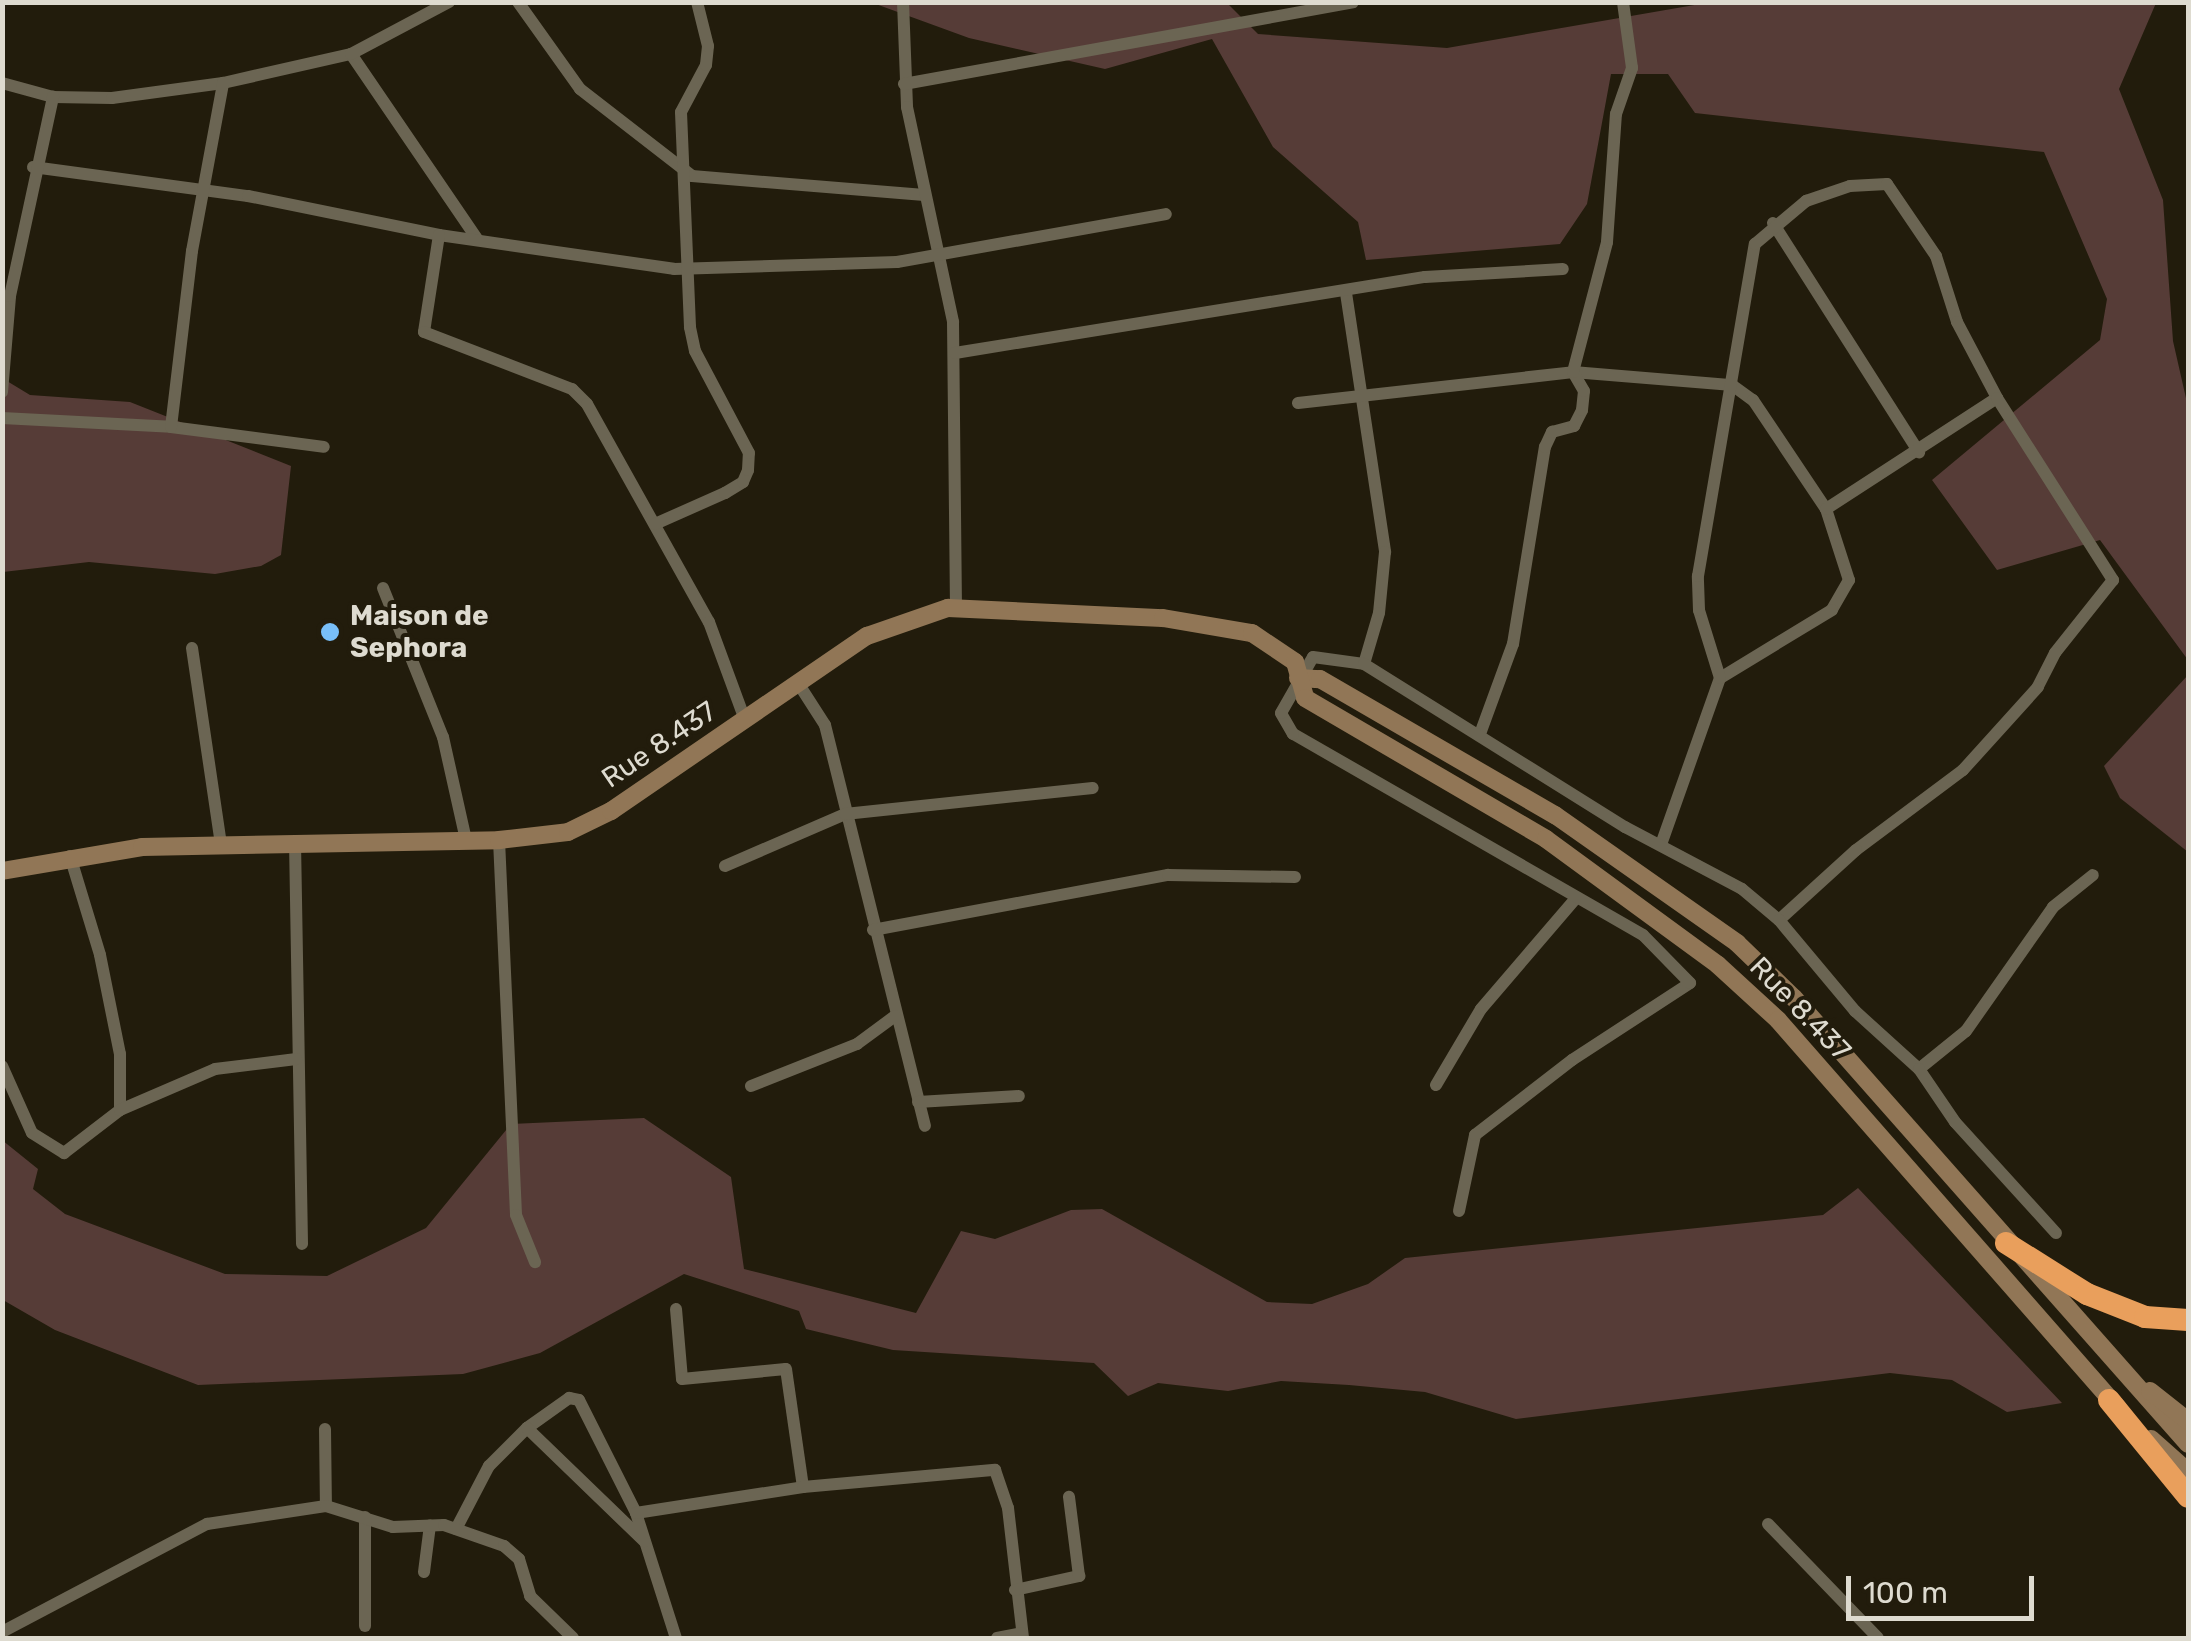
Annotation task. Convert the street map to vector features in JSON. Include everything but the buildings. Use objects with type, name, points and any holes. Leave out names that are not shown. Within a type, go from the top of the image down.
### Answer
[{"type":"highway","points":[[2006,1243],[2086,1294],[2146,1316],[2188,1320]]},
{"type":"highway","points":[[2109,1400],[2188,1497]]},
{"type":"main road","name":"Rue 8.437","points":[[2,871],[70,856],[295,842],[498,840],[585,826],[867,636],[956,607],[1215,625],[1279,646],[1295,662],[1305,698],[1576,858],[1730,976],[1778,1020],[2109,1400],[2188,1472]]},
{"type":"main road","name":"Rue 8.437","points":[[1298,678],[1320,679],[1555,816],[1737,943],[1794,998],[2102,1354],[2188,1444]]},
{"type":"main road","points":[[2102,1354],[2188,1421]]},
{"type":"street","points":[[2,83],[53,97],[112,98],[224,83],[351,54],[449,2]]},
{"type":"street","points":[[518,2],[580,89],[685,172],[924,195]]},
{"type":"street","points":[[655,524],[744,482],[748,470],[737,424],[695,351],[681,112],[706,65],[708,46],[697,2]]},
{"type":"street","points":[[903,2],[904,84],[924,195],[942,255],[955,354],[956,607]]},
{"type":"street","points":[[904,84],[1353,2]]},
{"type":"street","points":[[1480,734],[1513,644],[1545,447],[1552,432],[1574,426],[1582,410],[1584,391],[1573,372],[1608,242],[1616,114],[1632,68],[1624,2]]},
{"type":"street","points":[[351,54],[478,240]]},
{"type":"street","points":[[171,428],[203,191],[224,83]]},
{"type":"street","points":[[2,392],[10,296],[33,167],[53,97]]},
{"type":"street","points":[[33,167],[203,191],[439,236],[688,269],[824,268],[942,255],[1166,214]]},
{"type":"street","points":[[1662,842],[1720,678],[1697,596],[1716,494],[1719,422],[1732,386],[1754,244],[1773,223],[1806,201],[1850,186],[1888,184],[1936,256],[1957,322],[1998,398],[2111,568],[2109,592],[1963,770],[1856,850],[1779,920]]},
{"type":"street","points":[[1773,223],[1920,452]]},
{"type":"street","points":[[439,236],[424,332],[572,389],[655,524],[709,622],[745,720]]},
{"type":"street","points":[[955,354],[1346,294],[1425,277],[1564,269]]},
{"type":"street","points":[[1346,294],[1364,392],[1384,552],[1380,613],[1364,664]]},
{"type":"street","points":[[1298,403],[1364,392],[1573,372],[1732,386],[1753,400],[1826,509],[1846,560],[1845,594],[1832,610],[1720,678]]},
{"type":"street","points":[[1826,509],[1920,452],[1998,398]]},
{"type":"street","points":[[2,418],[171,428],[324,447]]},
{"type":"street","points":[[382,588],[442,737],[466,840]]},
{"type":"street","points":[[192,648],[221,845]]},
{"type":"street","points":[[1459,1211],[1475,1134],[1572,1060],[1690,983],[1644,935],[1293,734],[1281,713],[1313,657],[1364,664],[1625,827],[1662,842],[1779,920],[1855,1012],[1919,1069],[1955,1122],[2056,1233]]},
{"type":"street","points":[[798,683],[825,726],[873,930],[926,1126]]},
{"type":"street","points":[[725,866],[845,814],[1093,788]]},
{"type":"street","points":[[498,840],[515,1196],[535,1262]]},
{"type":"street","points":[[295,842],[302,1244]]},
{"type":"street","points":[[70,856],[100,955],[120,1054],[120,1110]]},
{"type":"street","points":[[873,930],[1168,875],[1295,877]]},
{"type":"street","points":[[1919,1069],[1966,1031],[2054,908],[2094,875]]},
{"type":"street","points":[[1436,1085],[1481,1009],[1576,898]]},
{"type":"street","points":[[751,1086],[858,1044],[895,1016]]},
{"type":"street","points":[[2,1066],[32,1133],[56,1152],[72,1150],[120,1110],[230,1064],[296,1059]]},
{"type":"street","points":[[918,1102],[1019,1096]]},
{"type":"street","points":[[676,1309],[682,1379],[786,1369],[803,1487]]},
{"type":"street","points":[[456,1529],[489,1466],[527,1428],[569,1398],[579,1400],[636,1512],[676,1638]]},
{"type":"street","points":[[527,1428],[646,1543]]},
{"type":"street","points":[[325,1429],[326,1506]]},
{"type":"street","points":[[636,1512],[803,1487],[998,1471],[1023,1636],[998,1638]]},
{"type":"street","points":[[1015,1590],[1079,1576],[1070,1497]]},
{"type":"street","points":[[2,1632],[206,1524],[326,1506],[393,1527],[430,1525],[456,1529],[504,1546],[518,1559],[530,1596],[573,1638]]},
{"type":"street","points":[[365,1518],[365,1626]]},
{"type":"street","points":[[1768,1524],[1878,1638]]},
{"type":"street","points":[[424,1572],[430,1525]]},
{"type":"shaded area","points":[[873,3],[1227,3],[1258,34],[1447,48],[1706,3],[2156,3],[2119,89],[2163,200],[2173,341],[2188,407],[2188,660],[2100,540],[1997,570],[1932,480],[2100,340],[2107,299],[2044,152],[1695,113],[1668,74],[1611,74],[1587,204],[1560,244],[1366,260],[1358,222],[1273,147],[1212,39],[1105,69],[969,38]]},
{"type":"shaded area","points":[[2,378],[30,395],[130,402],[291,466],[281,555],[261,566],[215,574],[89,562],[3,572]]},
{"type":"shaded area","points":[[2188,675],[2188,852],[2120,798],[2104,766]]},
{"type":"shaded area","points":[[644,1118],[731,1177],[744,1269],[916,1313],[961,1231],[995,1239],[1071,1210],[1102,1209],[1267,1302],[1312,1304],[1368,1284],[1405,1258],[1823,1215],[1858,1188],[2062,1403],[2007,1412],[1952,1380],[1890,1373],[1516,1419],[1425,1392],[1349,1385],[1281,1381],[1228,1391],[1158,1383],[1128,1396],[1094,1363],[893,1350],[806,1329],[799,1311],[684,1274],[540,1353],[463,1374],[198,1385],[55,1330],[3,1300],[2,1140],[38,1169],[33,1189],[65,1214],[225,1274],[327,1276],[426,1228],[511,1124]]},
{"type":"place","name":"Maison de Sephora","points":[[330,632]]}]
